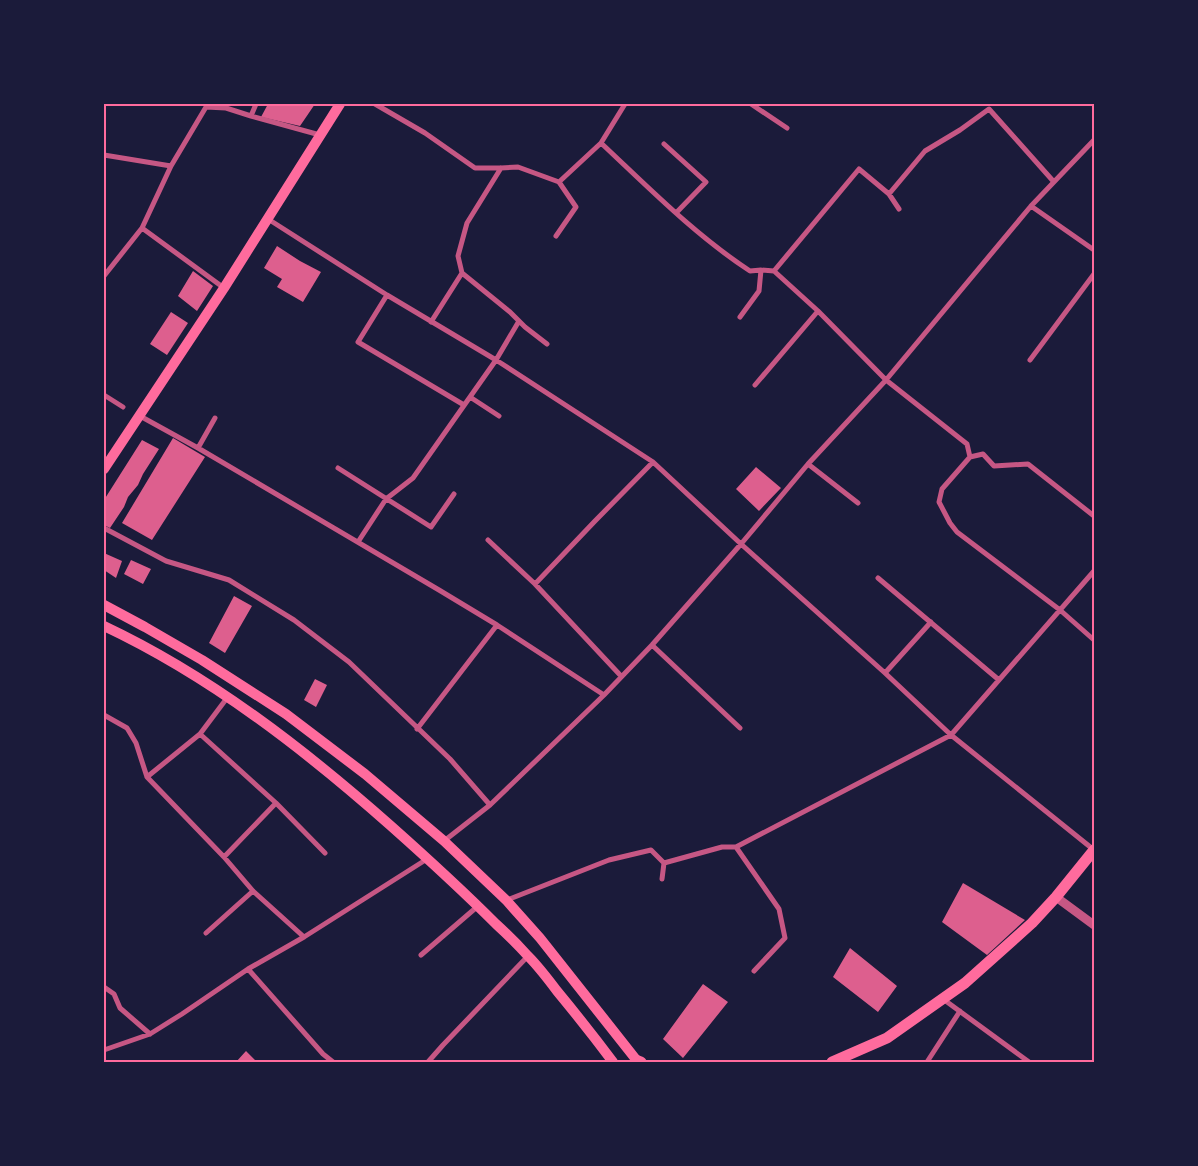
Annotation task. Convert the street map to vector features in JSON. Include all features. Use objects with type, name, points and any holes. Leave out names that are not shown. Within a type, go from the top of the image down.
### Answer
[{"type":"main road","points":[[104,469],[224,288],[340,104]]},
{"type":"main road","points":[[104,605],[145,626],[202,660],[286,714],[365,774],[444,841],[507,901],[540,938],[638,1061]]},
{"type":"main road","points":[[104,626],[134,640],[227,698],[278,734],[351,791],[428,859],[528,956],[613,1062]]},
{"type":"main road","points":[[832,1062],[887,1038],[965,983],[1032,922],[1056,897],[1094,850]]},
{"type":"street","points":[[251,116],[256,104]]},
{"type":"street","points":[[376,104],[425,133],[475,168],[518,167],[559,182],[576,207],[556,236]]},
{"type":"street","points":[[559,182],[601,143],[625,104]]},
{"type":"street","points":[[751,104],[787,128]]},
{"type":"street","points":[[889,194],[925,151],[960,130],[990,106],[1054,182]]},
{"type":"street","points":[[104,276],[106,268],[142,228],[171,166],[206,107],[226,108],[320,135]]},
{"type":"street","points":[[444,841],[490,805],[604,695],[652,645],[808,464],[886,380],[1031,206],[1094,140]]},
{"type":"street","points":[[601,143],[676,213],[726,256],[750,272],[761,270],[774,272],[818,312],[886,380],[967,444],[970,456]]},
{"type":"street","points":[[664,144],[706,182],[676,213]]},
{"type":"street","points":[[104,155],[171,166]]},
{"type":"street","points":[[501,168],[467,223],[458,256],[462,273],[547,344]]},
{"type":"street","points":[[774,272],[858,169],[889,194],[899,209]]},
{"type":"street","points":[[1031,206],[1094,250]]},
{"type":"street","points":[[268,218],[386,295],[496,360],[653,462],[951,735],[1094,850]]},
{"type":"street","points":[[142,228],[224,288]]},
{"type":"street","points":[[740,317],[759,292],[761,270]]},
{"type":"street","points":[[431,322],[462,273]]},
{"type":"street","points":[[1030,360],[1094,274]]},
{"type":"street","points":[[386,295],[358,342],[464,405]]},
{"type":"street","points":[[755,384],[818,312]]},
{"type":"street","points":[[358,542],[386,499],[413,478],[496,360],[519,321]]},
{"type":"street","points":[[104,396],[123,407]]},
{"type":"street","points":[[470,397],[499,416]]},
{"type":"street","points":[[139,416],[198,448],[497,624],[604,695]]},
{"type":"street","points":[[198,448],[215,418]]},
{"type":"street","points":[[1094,516],[1028,464],[994,466],[983,454],[970,456],[942,490],[938,502],[950,523],[958,532],[1060,610],[1094,640]]},
{"type":"street","points":[[535,584],[653,462]]},
{"type":"street","points":[[808,464],[858,503]]},
{"type":"street","points":[[338,468],[431,527],[454,494]]},
{"type":"street","points":[[104,528],[166,561],[229,580],[294,620],[349,662],[450,759],[490,805]]},
{"type":"street","points":[[488,540],[535,584],[622,676]]},
{"type":"street","points":[[664,863],[722,847],[736,847],[951,735],[1094,571]]},
{"type":"street","points":[[878,578],[999,680]]},
{"type":"street","points":[[885,673],[931,622]]},
{"type":"street","points":[[417,729],[497,624]]},
{"type":"street","points":[[652,645],[740,728]]},
{"type":"street","points":[[147,777],[200,734],[227,698]]},
{"type":"street","points":[[104,715],[127,728],[136,743],[147,777],[224,857],[253,891],[304,937]]},
{"type":"street","points":[[200,734],[276,803],[325,853]]},
{"type":"street","points":[[224,857],[276,803]]},
{"type":"street","points":[[736,847],[779,909],[785,938],[754,972]]},
{"type":"street","points":[[507,901],[609,860],[651,850],[664,863]]},
{"type":"street","points":[[104,1050],[150,1034],[248,969],[304,937],[428,859]]},
{"type":"street","points":[[662,879],[664,863]]},
{"type":"street","points":[[206,934],[253,891]]},
{"type":"street","points":[[1056,897],[1094,925]]},
{"type":"street","points":[[421,955],[478,906]]},
{"type":"street","points":[[428,1062],[528,956]]},
{"type":"street","points":[[248,969],[333,1062]]},
{"type":"street","points":[[104,987],[114,994],[120,1008],[150,1034]]},
{"type":"street","points":[[943,999],[1029,1062]]},
{"type":"street","points":[[927,1062],[960,1011]]},
{"type":"building","points":[[268,104],[315,104],[300,126],[261,117]]},
{"type":"building","points":[[277,246],[321,272],[303,302],[277,287],[282,279],[264,268]]},
{"type":"building","points":[[193,271],[213,286],[197,311],[178,296]]},
{"type":"building","points":[[171,312],[188,323],[167,355],[150,344]]},
{"type":"building","points":[[173,438],[205,457],[152,540],[122,523]]},
{"type":"building","points":[[142,440],[159,449],[110,528],[104,525],[104,500]]},
{"type":"building","points":[[756,467],[781,488],[759,511],[736,489]]},
{"type":"building","points":[[104,553],[122,561],[116,578],[104,570]]},
{"type":"building","points":[[131,560],[151,569],[143,584],[124,574]]},
{"type":"building","points":[[234,596],[252,606],[225,653],[209,643]]},
{"type":"building","points":[[315,679],[327,685],[316,707],[304,700]]},
{"type":"building","points":[[963,883],[1025,920],[987,955],[942,922]]},
{"type":"building","points":[[850,948],[897,986],[878,1012],[833,977]]},
{"type":"building","points":[[703,984],[728,1002],[683,1058],[663,1039]]},
{"type":"building","points":[[246,1051],[257,1062],[236,1062]]}]
